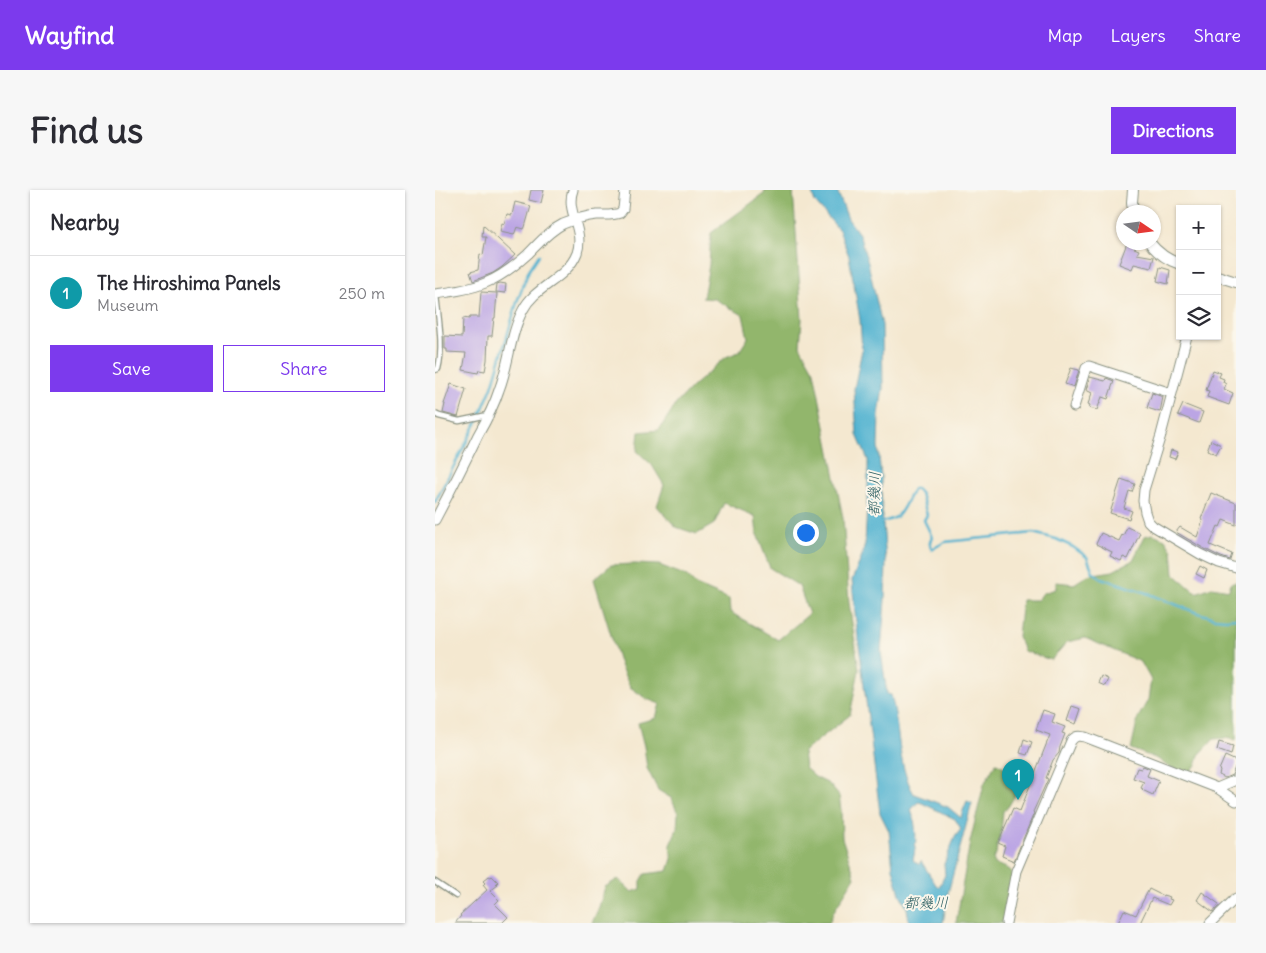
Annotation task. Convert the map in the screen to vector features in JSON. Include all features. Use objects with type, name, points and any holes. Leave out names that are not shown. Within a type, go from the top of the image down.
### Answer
[{"type":"street","points":[[435,520],[500,389],[517,323],[523,310],[537,292],[567,269],[577,253],[579,240],[571,204],[573,190]]},
{"type":"street","points":[[435,294],[460,291],[489,282],[506,273],[552,231],[563,225],[595,215],[619,213],[623,209],[625,190]]},
{"type":"street","points":[[1132,205],[1133,190]]},
{"type":"street","points":[[1157,250],[1176,263]]},
{"type":"street","points":[[1221,277],[1236,282]]},
{"type":"street","points":[[1186,340],[1161,435],[1144,490],[1143,501],[1149,521],[1153,526],[1201,554],[1219,563],[1236,568]]},
{"type":"street","points":[[1075,407],[1086,368],[1089,366],[1171,393]]},
{"type":"street","points":[[1005,923],[1016,871],[1071,740],[1074,737],[1085,737],[1217,788],[1236,801]]},
{"type":"street","points":[[1217,788],[1236,780]]},
{"type":"street","points":[[1210,923],[1236,898]]},
{"type":"lane","points":[[435,294],[441,343],[440,361],[438,368],[435,370]]},
{"type":"lane","points":[[435,414],[459,421],[488,415]]},
{"type":"lane","points":[[435,882],[456,896]]},
{"type":"green space","points":[[764,190],[793,190],[802,319],[800,346],[814,371],[843,518],[849,603],[859,670],[850,715],[803,752],[805,768],[815,777],[829,784],[839,796],[842,838],[855,877],[834,911],[829,923],[592,923],[605,887],[618,879],[632,892],[641,889],[641,881],[645,874],[668,871],[672,859],[670,845],[677,829],[678,813],[671,798],[658,790],[647,768],[638,723],[656,718],[660,704],[647,699],[630,687],[620,665],[594,579],[611,565],[659,565],[687,576],[696,585],[729,599],[730,612],[778,640],[809,614],[799,586],[770,568],[757,534],[755,516],[724,503],[714,524],[697,534],[676,527],[657,506],[664,485],[652,465],[637,451],[639,432],[659,430],[676,404],[692,387],[726,357],[739,352],[748,338],[743,315],[715,299],[703,298],[709,265],[711,233],[765,193]]},
{"type":"green space","points":[[1153,534],[1165,539],[1172,550],[1174,574],[1196,593],[1212,587],[1229,590],[1231,583],[1236,581],[1236,740],[1214,739],[1199,755],[1196,765],[1191,771],[1181,771],[1167,766],[1158,759],[1131,749],[1138,718],[1148,700],[1151,680],[1141,662],[1085,638],[1067,642],[1051,660],[1024,651],[1018,636],[1022,600],[1038,600],[1043,593],[1056,589],[1056,582],[1074,584],[1088,575],[1113,571],[1133,560],[1145,536]]},
{"type":"green space","points":[[996,763],[1011,773],[1009,782],[1015,795],[1008,807],[1003,811],[1001,833],[993,859],[995,864],[1011,871],[1015,880],[1007,923],[956,923],[970,842],[984,784]]},
{"type":"water","name":"都幾川","points":[[811,190],[837,190],[848,219],[859,234],[868,263],[882,325],[883,388],[879,415],[878,446],[886,561],[881,652],[887,694],[891,695],[894,707],[905,771],[914,794],[948,807],[961,818],[967,801],[972,803],[948,893],[943,923],[909,923],[907,908],[900,894],[893,868],[889,831],[880,813],[852,580],[865,544],[868,485],[868,460],[857,435],[854,389],[862,350],[860,320],[849,256],[839,230],[815,202]],"holes":[[[918,802],[955,819],[961,829],[955,837],[944,864],[945,875],[939,887],[921,861],[919,865],[913,860],[916,835],[911,810]]]},
{"type":"building","points":[[531,190],[544,190],[541,203],[529,200]]},
{"type":"building","points":[[515,202],[531,206],[524,229],[517,227],[514,235],[500,232],[507,214],[512,215]]},
{"type":"building","points":[[483,225],[515,255],[493,273],[473,281],[470,272],[478,270],[480,254],[483,255],[486,237],[482,237]]},
{"type":"building","points":[[1124,250],[1139,250],[1137,254],[1154,257],[1151,268],[1134,264],[1132,269],[1119,264]]},
{"type":"building","points":[[1160,267],[1170,270],[1168,284],[1157,281]]},
{"type":"building","points":[[497,284],[506,284],[505,293],[496,292]]},
{"type":"building","points":[[481,292],[497,293],[492,336],[488,336],[485,371],[479,370],[478,373],[463,370],[466,353],[447,352],[447,349],[445,349],[445,336],[462,337],[463,318],[479,317]]},
{"type":"building","points":[[1071,368],[1079,370],[1074,387],[1065,384]]},
{"type":"building","points":[[1213,370],[1221,373],[1219,377],[1224,379],[1223,382],[1226,384],[1224,389],[1233,393],[1229,405],[1207,397],[1209,391],[1206,390]]},
{"type":"building","points":[[1090,377],[1105,381],[1106,378],[1114,381],[1108,399],[1102,397],[1097,410],[1089,408],[1090,405],[1088,404],[1092,393],[1086,390]]},
{"type":"building","points":[[451,384],[466,389],[458,417],[443,413]]},
{"type":"building","points":[[1152,393],[1163,397],[1160,412],[1147,408]]},
{"type":"building","points":[[1183,404],[1203,412],[1199,423],[1178,415]]},
{"type":"building","points":[[1211,440],[1221,445],[1216,454],[1207,450]]},
{"type":"building","points":[[1171,450],[1178,452],[1175,459],[1169,457]]},
{"type":"building","points":[[1121,479],[1135,484],[1132,492],[1129,491],[1124,508],[1132,511],[1129,519],[1110,513]]},
{"type":"building","points":[[1211,493],[1236,503],[1236,525],[1223,520],[1220,527],[1218,526],[1210,545],[1232,554],[1230,560],[1203,548],[1176,532],[1180,527],[1197,537],[1203,520],[1201,519]]},
{"type":"building","points":[[1127,527],[1140,533],[1128,559],[1123,557],[1121,561],[1110,556],[1112,552],[1096,544],[1101,533],[1119,541]]},
{"type":"building","points":[[1200,566],[1207,570],[1204,578],[1196,574]]},
{"type":"building","points":[[1101,676],[1108,679],[1105,686],[1098,683]]},
{"type":"building","points":[[1072,706],[1081,709],[1076,724],[1067,721]]},
{"type":"building","points":[[1043,710],[1055,714],[1052,722],[1065,727],[1062,733],[1065,734],[1059,753],[1053,760],[1046,778],[1048,779],[1014,861],[1002,856],[1005,846],[998,843],[1013,808],[1020,811],[1050,735],[1036,730]]},
{"type":"building","points":[[1024,739],[1032,742],[1027,755],[1020,753]]},
{"type":"building","points":[[1219,742],[1233,746],[1231,755],[1217,750]]},
{"type":"building","points":[[1225,756],[1236,761],[1236,765],[1232,775],[1225,778],[1219,775],[1219,770]]},
{"type":"building","points":[[1143,766],[1150,769],[1147,776],[1159,781],[1153,795],[1142,790],[1144,782],[1133,778],[1137,768],[1141,769]]},
{"type":"building","points":[[492,876],[498,882],[496,884],[498,885],[490,891],[499,900],[495,904],[508,917],[502,923],[455,923],[460,915],[487,890],[483,885],[485,883],[483,881]]},
{"type":"building","points":[[1149,889],[1163,896],[1170,897],[1169,899],[1172,900],[1169,905],[1152,898],[1140,923],[1118,923],[1124,910],[1136,915]]},
{"type":"building","points":[[1202,892],[1219,904],[1213,912],[1197,900]]},
{"type":"waterway","points":[[435,502],[478,420],[492,387],[518,299],[529,270],[539,255]]},
{"type":"waterway","points":[[880,522],[893,519],[898,515],[913,489],[916,489],[921,494],[927,515],[924,520],[932,538],[930,541],[932,549],[945,542],[1033,533],[1056,539],[1073,547],[1087,557],[1093,572],[1101,578],[1215,618],[1236,618]]},
{"type":"place","name":"The Hiroshima Panels","points":[[1018,800]]}]
